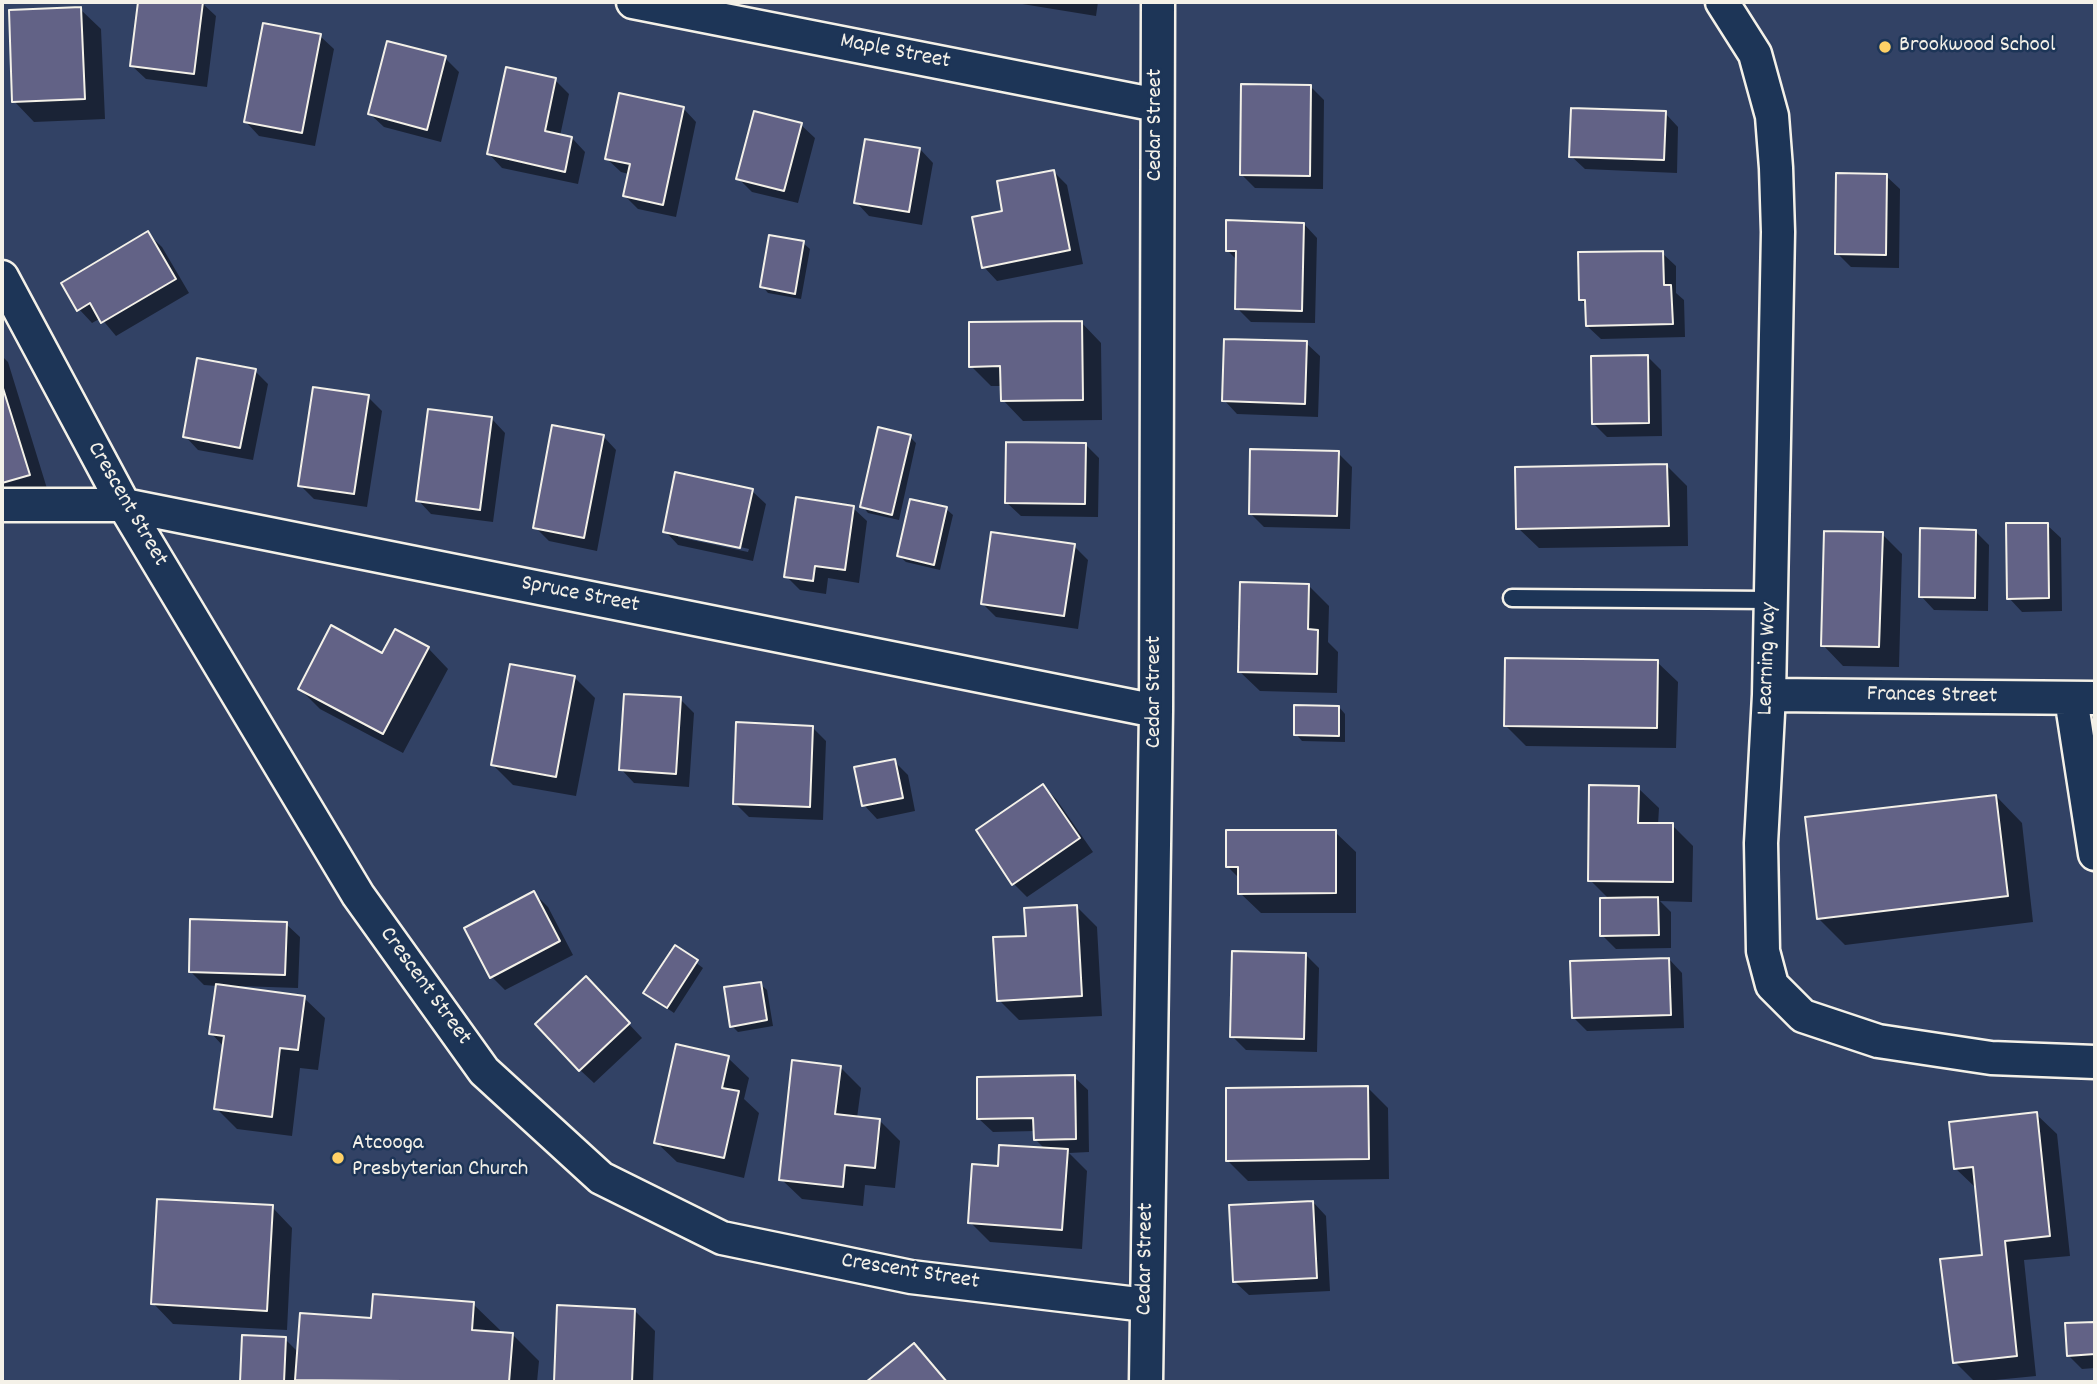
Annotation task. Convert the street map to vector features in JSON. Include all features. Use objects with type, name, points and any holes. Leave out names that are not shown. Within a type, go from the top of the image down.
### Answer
[{"type":"street","name":"Maple Street","points":[[632,2],[1157,105]]},
{"type":"street","name":"Cedar Street","points":[[1146,1382],[1156,711],[1158,2]]},
{"type":"street","name":"Learning Way","points":[[1722,2],[1755,54],[1772,116],[1776,167],[1778,233],[1769,695],[1761,843],[1763,951],[1772,985],[1803,1016],[1878,1041],[1991,1058],[2095,1062]]},
{"type":"street","name":"Crescent Street","points":[[2,276],[124,505],[358,895],[484,1071],[601,1178],[722,1238],[911,1277],[1146,1305]]},
{"type":"street","name":"Spruce Street","points":[[2,505],[124,505],[1156,711]]},
{"type":"street","name":"Frances Street","points":[[1769,695],[2083,698]]},
{"type":"street","points":[[2083,698],[2095,853]]},
{"type":"lane","points":[[1512,598],[1771,600]]},
{"type":"building","points":[[138,2],[203,2],[194,74],[130,66]]},
{"type":"building","points":[[81,7],[85,99],[12,102],[9,10]]},
{"type":"building","points":[[263,23],[321,34],[302,133],[244,122]]},
{"type":"building","points":[[387,41],[446,56],[427,130],[368,114]]},
{"type":"building","points":[[506,67],[556,78],[545,131],[572,137],[565,172],[487,154]]},
{"type":"building","points":[[1241,84],[1311,85],[1310,176],[1240,175]]},
{"type":"building","points":[[619,93],[684,107],[663,205],[623,196],[630,164],[605,159]]},
{"type":"building","points":[[1571,108],[1666,111],[1664,160],[1569,157]]},
{"type":"building","points":[[754,111],[802,123],[784,191],[736,179]]},
{"type":"building","points":[[865,139],[920,148],[909,212],[854,203]]},
{"type":"building","points":[[1054,170],[1070,250],[982,268],[972,217],[1002,211],[997,181]]},
{"type":"building","points":[[1836,173],[1887,174],[1886,255],[1835,254]]},
{"type":"building","points":[[1226,220],[1304,223],[1302,311],[1235,309],[1236,251],[1226,251]]},
{"type":"building","points":[[148,231],[176,279],[101,323],[90,303],[77,311],[61,283]]},
{"type":"building","points":[[769,235],[804,241],[795,294],[760,287]]},
{"type":"building","points":[[1663,251],[1664,285],[1671,285],[1673,324],[1586,326],[1585,300],[1579,300],[1578,252]]},
{"type":"building","points":[[1082,321],[1083,400],[1001,401],[1000,366],[969,367],[969,322]]},
{"type":"building","points":[[1224,339],[1307,341],[1305,404],[1222,401]]},
{"type":"building","points":[[1648,355],[1649,423],[1592,424],[1591,356]]},
{"type":"building","points":[[197,358],[256,369],[240,448],[183,437]]},
{"type":"building","points":[[2,385],[30,475],[2,483]]},
{"type":"building","points":[[313,387],[369,395],[354,494],[298,486]]},
{"type":"building","points":[[428,409],[492,417],[480,510],[416,501]]},
{"type":"building","points":[[552,425],[604,435],[584,538],[533,528]]},
{"type":"building","points":[[878,427],[911,435],[892,515],[860,507]]},
{"type":"building","points":[[1006,442],[1086,443],[1085,504],[1005,503]]},
{"type":"building","points":[[1250,449],[1339,451],[1337,516],[1249,514]]},
{"type":"building","points":[[1667,464],[1669,526],[1516,529],[1515,467]]},
{"type":"building","points":[[675,472],[753,489],[740,548],[663,532]]},
{"type":"building","points":[[796,497],[854,506],[845,570],[815,566],[813,581],[784,577]]},
{"type":"building","points":[[910,499],[947,507],[934,565],[897,556]]},
{"type":"building","points":[[2006,523],[2048,523],[2049,598],[2007,599]]},
{"type":"building","points":[[1920,528],[1976,530],[1975,598],[1919,597]]},
{"type":"building","points":[[1824,531],[1883,532],[1879,647],[1821,646]]},
{"type":"building","points":[[991,532],[1075,544],[1064,616],[981,604]]},
{"type":"building","points":[[1240,582],[1309,584],[1308,629],[1318,630],[1317,674],[1238,672]]},
{"type":"building","points":[[331,625],[382,653],[395,629],[429,647],[383,734],[298,689]]},
{"type":"building","points":[[1505,658],[1658,660],[1657,728],[1504,726]]},
{"type":"building","points":[[510,664],[575,676],[556,777],[491,765]]},
{"type":"building","points":[[624,694],[681,697],[676,774],[619,770]]},
{"type":"building","points":[[1294,705],[1339,706],[1339,736],[1294,735]]},
{"type":"building","points":[[736,722],[813,726],[810,807],[733,804]]},
{"type":"building","points":[[895,759],[903,798],[862,806],[854,767]]},
{"type":"building","points":[[1043,784],[1080,838],[1012,885],[976,830]]},
{"type":"building","points":[[1589,785],[1639,786],[1638,823],[1673,823],[1673,882],[1588,881]]},
{"type":"building","points":[[1996,795],[2008,896],[1817,919],[1805,817]]},
{"type":"building","points":[[1226,830],[1336,830],[1336,893],[1238,894],[1238,867],[1226,867]]},
{"type":"building","points":[[534,891],[560,941],[490,978],[464,928]]},
{"type":"building","points":[[1658,897],[1659,935],[1600,936],[1600,898]]},
{"type":"building","points":[[1077,905],[1082,996],[997,1001],[993,937],[1026,936],[1024,908]]},
{"type":"building","points":[[190,919],[287,922],[285,975],[189,972]]},
{"type":"building","points":[[675,945],[698,960],[667,1008],[643,993]]},
{"type":"building","points":[[1232,951],[1306,953],[1304,1039],[1230,1037]]},
{"type":"building","points":[[1669,958],[1671,1015],[1572,1018],[1570,961]]},
{"type":"building","points":[[586,976],[630,1023],[579,1071],[535,1024]]},
{"type":"building","points":[[761,982],[767,1020],[730,1027],[724,987]]},
{"type":"building","points":[[216,984],[305,996],[298,1050],[280,1048],[272,1117],[214,1109],[224,1036],[209,1034]]},
{"type":"building","points":[[676,1044],[729,1056],[722,1088],[739,1091],[724,1158],[654,1143]]},
{"type":"building","points":[[792,1060],[841,1066],[835,1114],[880,1119],[875,1168],[845,1165],[843,1187],[779,1180]]},
{"type":"building","points":[[1075,1075],[1076,1139],[1034,1140],[1033,1118],[977,1119],[977,1077]]},
{"type":"building","points":[[1368,1086],[1369,1159],[1226,1161],[1226,1088]]},
{"type":"building","points":[[2037,1112],[2050,1236],[2005,1241],[2017,1356],[1953,1363],[1940,1259],[1982,1255],[1973,1167],[1954,1169],[1949,1122]]},
{"type":"building","points":[[999,1145],[1068,1149],[1062,1230],[968,1223],[972,1164],[998,1166]]},
{"type":"building","points":[[157,1199],[273,1205],[267,1311],[151,1304]]},
{"type":"building","points":[[1313,1201],[1317,1278],[1233,1282],[1229,1205]]},
{"type":"building","points":[[373,1294],[474,1302],[472,1330],[513,1333],[509,1382],[295,1380],[300,1313],[371,1318]]},
{"type":"building","points":[[557,1305],[635,1309],[632,1382],[554,1382]]},
{"type":"building","points":[[2095,1322],[2095,1354],[2067,1356],[2065,1323]]},
{"type":"building","points":[[242,1335],[286,1337],[284,1382],[240,1382]]},
{"type":"building","points":[[914,1343],[947,1382],[866,1382]]},
{"type":"place","name":"Brookwood School","points":[[1885,47]]},
{"type":"place","name":"Atcooga Presbyterian Church","points":[[338,1158]]}]
